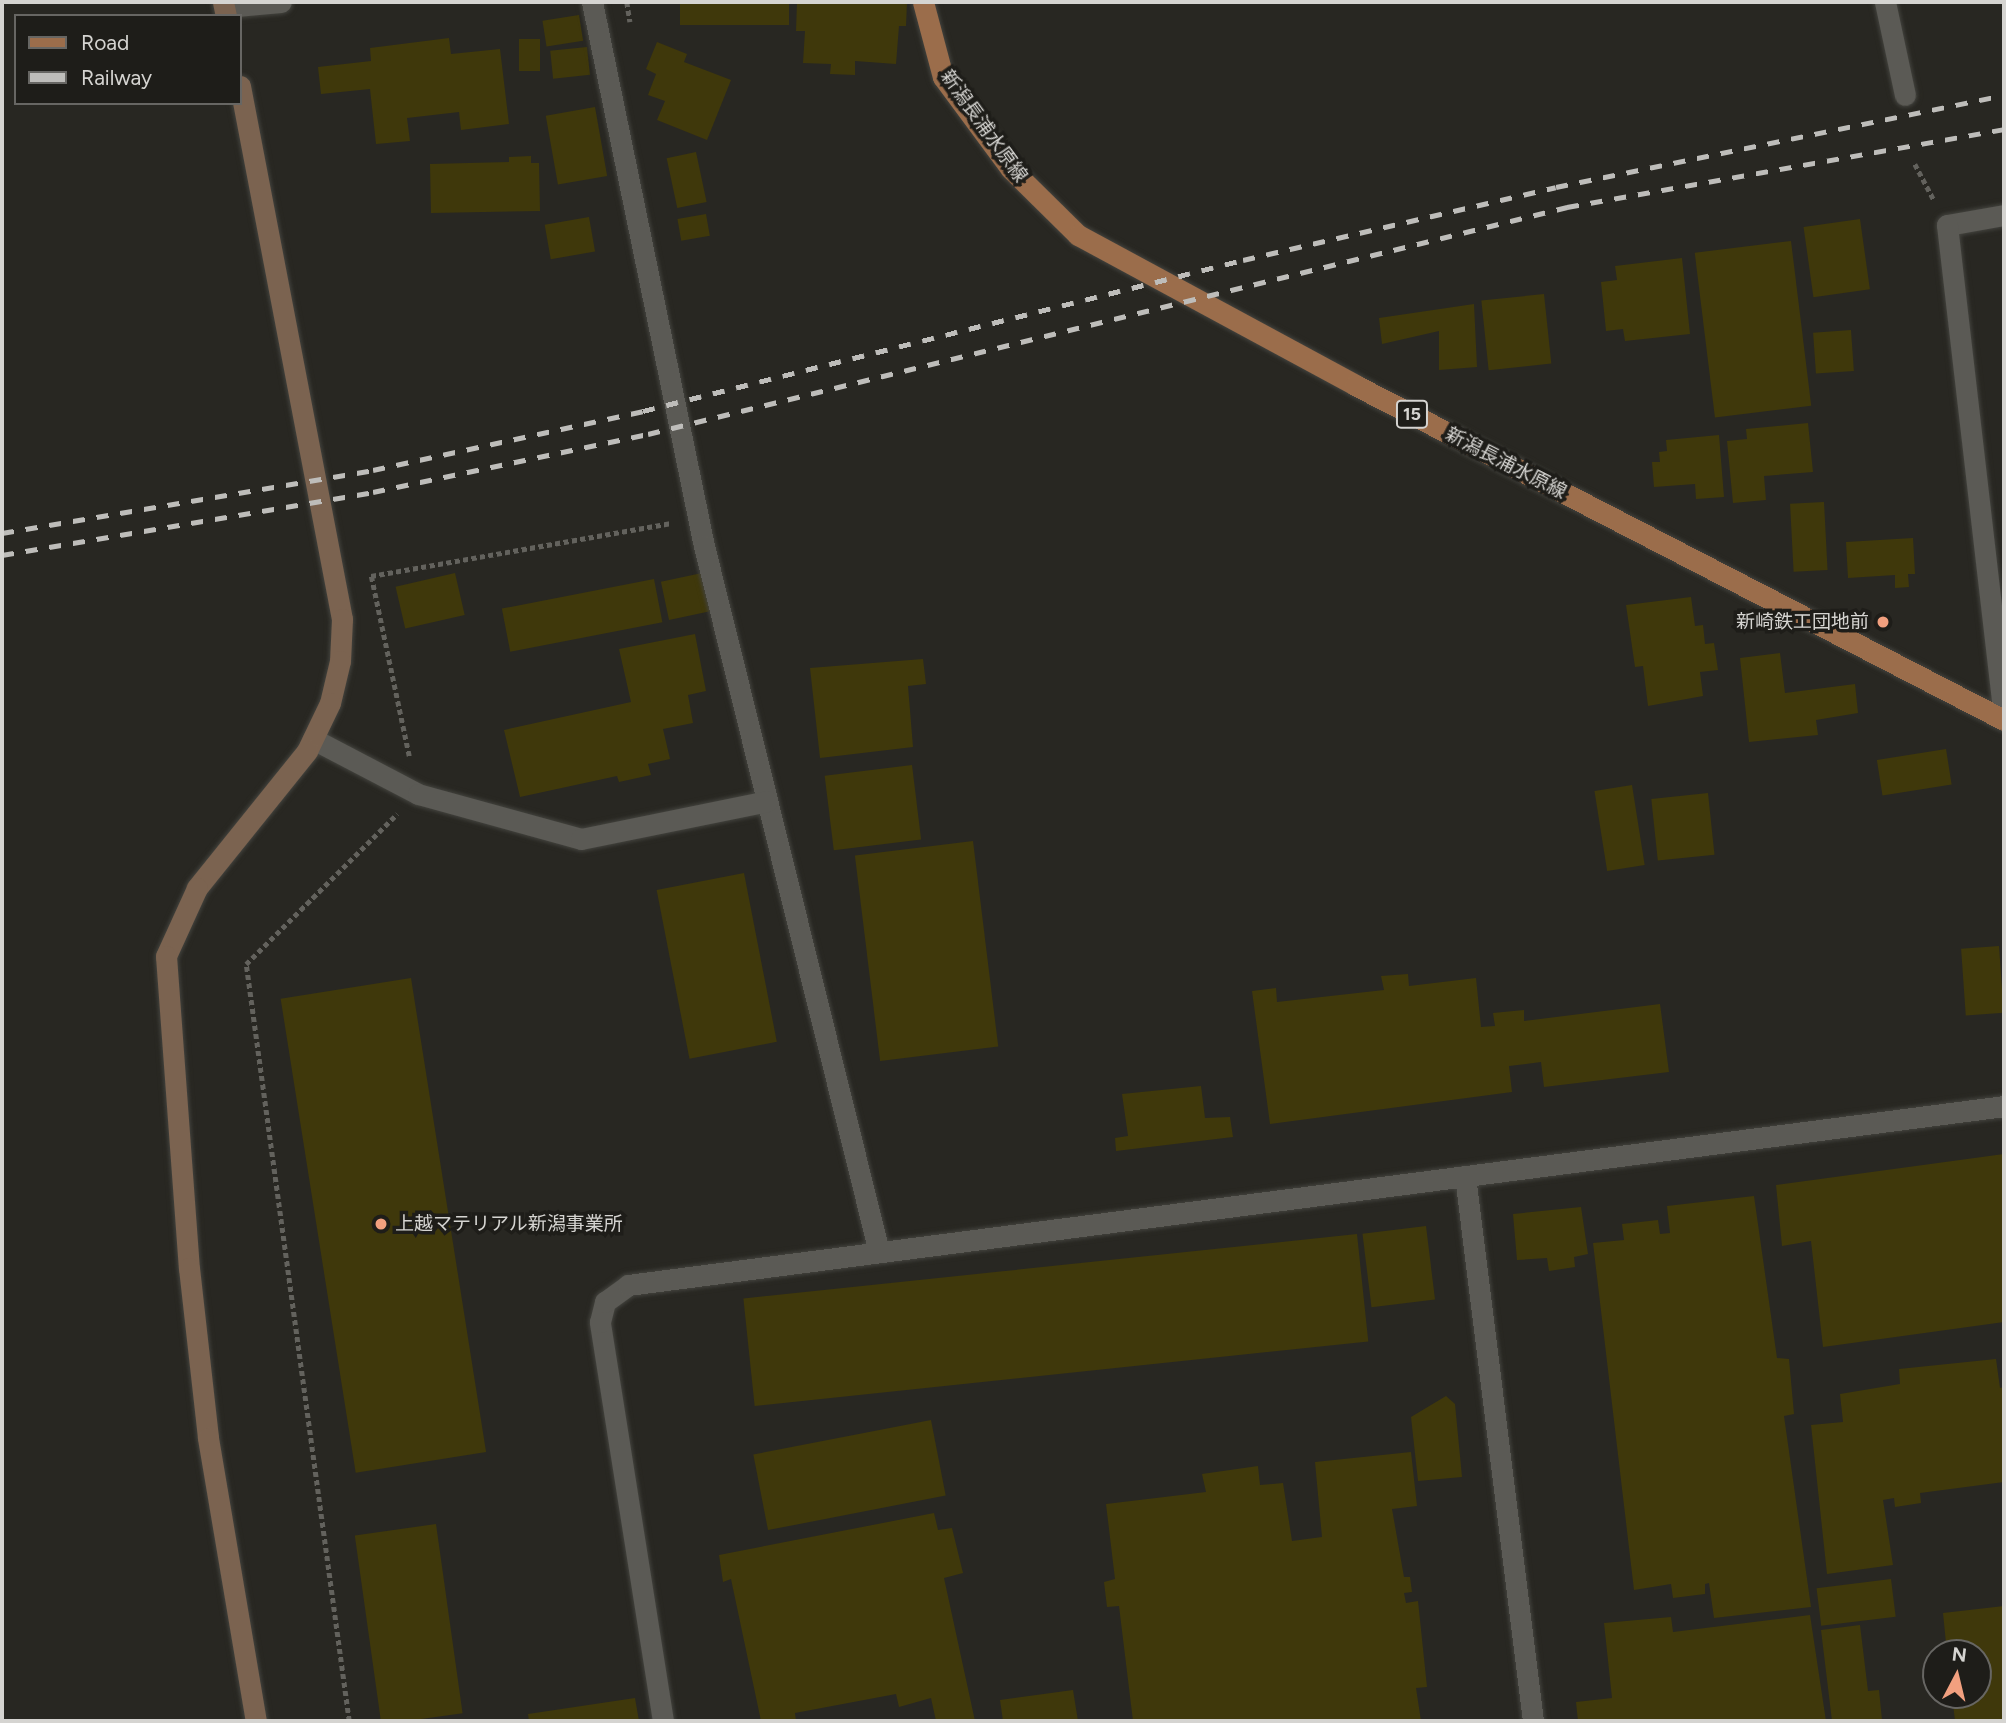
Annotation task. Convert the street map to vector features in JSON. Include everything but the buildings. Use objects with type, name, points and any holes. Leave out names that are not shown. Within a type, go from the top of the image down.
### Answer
[{"type":"main road","name":"新潟長浦水原線","points":[[923,2],[943,77],[1011,169],[1078,235],[1355,385],[2004,719]]},
{"type":"street","points":[[225,8],[281,2]]},
{"type":"street","points":[[592,2],[704,546],[879,1252]]},
{"type":"street","points":[[1885,2],[1905,95]]},
{"type":"street","points":[[242,96],[342,619],[340,661],[330,703],[313,739],[197,888],[166,956],[189,1268],[206,1425],[256,1721]]},
{"type":"street","points":[[2004,215],[1947,225],[2004,719]]},
{"type":"street","points":[[313,739],[418,794],[582,839],[767,801]]},
{"type":"street","points":[[663,1721],[600,1322],[605,1302],[628,1285],[2004,1106]]},
{"type":"street","points":[[1465,1175],[1534,1721]]},
{"type":"path","points":[[1915,164],[1947,225]]},
{"type":"railway","points":[[2,533],[373,470],[643,411],[1243,260],[1556,187],[2004,95]]},
{"type":"railway","points":[[2,555],[373,492],[648,434],[1567,207],[2004,129]]},
{"type":"place","name":"新崎鉄工団地前","points":[[1883,622]]},
{"type":"place","name":"上越マテリアル新潟事業所","points":[[381,1224]]}]
